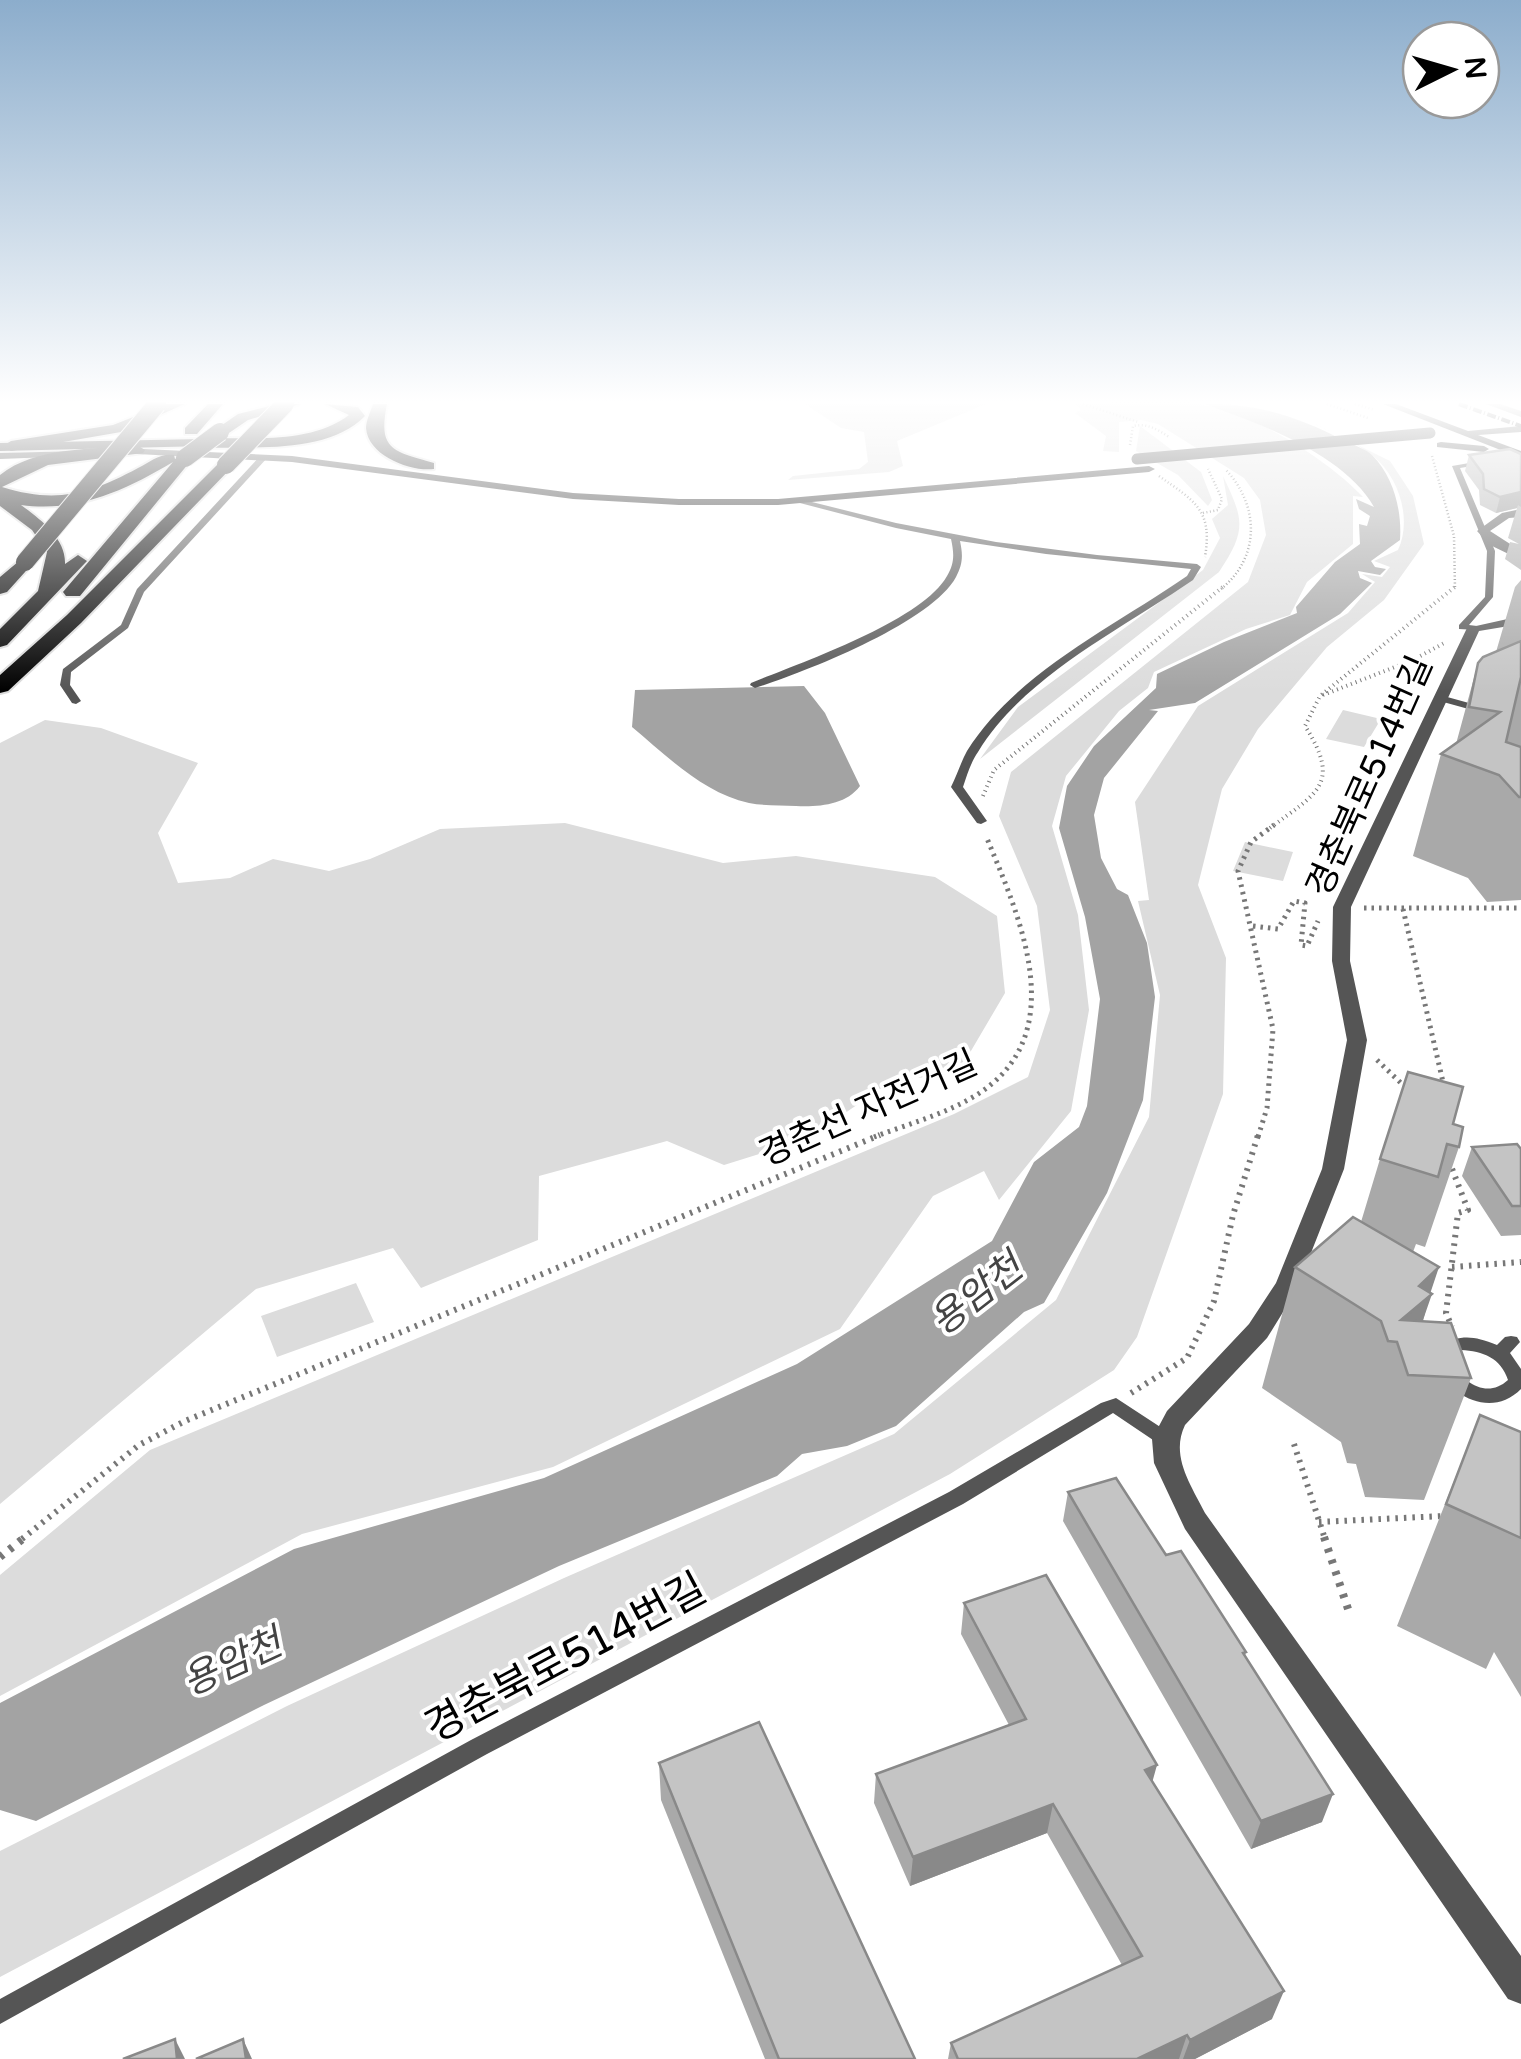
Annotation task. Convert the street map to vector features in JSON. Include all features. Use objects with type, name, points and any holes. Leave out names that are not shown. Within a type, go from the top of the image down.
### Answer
[{"type":"highway","points":[[6,500],[38,526],[56,552],[54,568],[36,608]]},
{"type":"highway","points":[[0,588],[77,500]]},
{"type":"highway","points":[[0,641],[137,500]]},
{"type":"highway","points":[[0,672],[86,578],[144,500]]},
{"type":"highway","points":[[0,686],[74,619],[191,500]]},
{"type":"street","points":[[645,500],[794,500]]},
{"type":"street","points":[[1521,513],[1506,515],[1483,530],[1494,542],[1521,556]]},
{"type":"street","name":"경춘북로514번길","points":[[1165,1439],[1176,1418],[1298,1289],[1333,1169],[1357,1040],[1341,961],[1342,907],[1470,628],[1521,620]]},
{"type":"street","points":[[1165,1439],[1166,1463],[1195,1522],[1521,1986]]},
{"type":"lane","points":[[76,701],[64,685],[66,671],[124,626],[140,592],[224,500]]},
{"type":"lane","points":[[799,500],[865,520],[954,536],[1197,567],[1190,578],[1012,704],[981,737],[957,786],[980,821]]},
{"type":"lane","name":"경춘북로514번길","points":[[1470,500],[1483,530],[1493,572],[1489,597],[1462,627],[1470,628]]},
{"type":"lane","points":[[754,685],[874,637],[943,590],[959,560],[954,536]]},
{"type":"lane","points":[[1440,698],[1504,715]]},
{"type":"lane","points":[[1479,1344],[1505,1348],[1514,1367],[1517,1390],[1491,1398],[1451,1380],[1442,1365],[1444,1346],[1479,1344]]},
{"type":"lane","points":[[1477,1394],[1480,1422]]},
{"type":"lane","points":[[1107,1408],[1116,1405],[1165,1439]]},
{"type":"lane","name":"경춘북로514번길","points":[[0,2012],[479,1747],[956,1498],[1107,1408]]},
{"type":"path","points":[[1191,500],[1203,513],[1210,532],[1206,557],[1197,567]]},
{"type":"path","points":[[1203,513],[1218,510],[1222,500]]},
{"type":"path","points":[[980,821],[983,794],[994,770],[1232,580],[1253,542],[1256,521],[1246,500]]},
{"type":"path","points":[[1107,1408],[1186,1358],[1214,1302],[1233,1215],[1267,1108],[1273,1029],[1238,872],[1251,842],[1318,793],[1326,774],[1321,750],[1305,726],[1320,696],[1456,588],[1459,558],[1452,514],[1445,500]]},
{"type":"path","points":[[1320,696],[1413,660],[1470,628]]},
{"type":"path","name":"경춘선 자전거길","points":[[0,1556],[139,1445],[184,1421],[957,1103],[998,1079],[1028,1026],[1035,994],[1016,912],[980,821]]},
{"type":"path","points":[[1357,914],[1372,893]]},
{"type":"path","points":[[1403,909],[1443,1082],[1424,1085]]},
{"type":"path","points":[[1357,1040],[1401,1080],[1413,1099]]},
{"type":"path","points":[[1444,1151],[1468,1210],[1458,1213],[1444,1346]]},
{"type":"path","points":[[1452,1267],[1521,1262]]},
{"type":"path","points":[[1294,1444],[1350,1615]]},
{"type":"path","points":[[1319,1522],[1448,1516]]},
{"type":"shaded area","points":[[1227,500],[1233,500],[1238,535],[1219,572],[980,759],[1018,707],[1203,570],[1220,538],[1212,519],[1228,505]]},
{"type":"shaded area","points":[[1260,500],[1353,500],[1353,544],[1307,582],[1290,615],[1246,629],[1154,672],[1148,688],[1119,711],[1066,776],[1052,826],[1078,915],[1089,1010],[1071,1111],[999,1200],[984,1171],[933,1196],[840,1329],[553,1467],[302,1534],[0,1696],[0,1575],[150,1450],[954,1114],[1028,1077],[1050,1010],[1037,906],[999,816],[1011,772],[1248,582],[1266,535]]},
{"type":"shaded area","points":[[1401,500],[1414,500],[1424,544],[1384,600],[1327,647],[1258,729],[1222,789],[1198,885],[1226,958],[1223,1094],[1137,1337],[1114,1370],[950,1474],[0,1977],[0,1851],[287,1706],[564,1578],[894,1434],[1056,1300],[1149,1117],[1160,995],[1138,901],[1149,900],[1135,802],[1198,706],[1348,613],[1375,582],[1362,574],[1382,577],[1390,567],[1374,561],[1398,550]]},
{"type":"shaded area","points":[[1343,710],[1381,719],[1364,747],[1326,739]]},
{"type":"shaded area","points":[[45,720],[101,728],[198,763],[158,833],[178,883],[230,878],[273,859],[329,871],[370,859],[440,829],[565,823],[723,863],[796,856],[935,877],[997,916],[1005,993],[958,1073],[892,1081],[807,1139],[724,1165],[667,1141],[539,1176],[538,1240],[421,1288],[393,1248],[256,1289],[0,1504],[0,743]]},
{"type":"shaded area","points":[[1245,842],[1293,852],[1283,881],[1233,871]]},
{"type":"shaded area","points":[[356,1283],[374,1322],[277,1357],[261,1316]]},
{"type":"water","name":"용암천","points":[[1356,500],[1374,507],[1369,500],[1396,500],[1400,518],[1400,540],[1371,561],[1375,567],[1386,569],[1380,575],[1358,571],[1360,578],[1372,583],[1340,614],[1195,703],[1149,710],[1158,711],[1104,778],[1094,815],[1101,858],[1117,889],[1128,895],[1147,943],[1155,997],[1143,1100],[1107,1193],[1044,1303],[1024,1312],[896,1426],[847,1446],[802,1454],[777,1476],[559,1566],[264,1705],[36,1821],[0,1810],[0,1703],[294,1549],[544,1478],[797,1364],[992,1241],[1034,1162],[1079,1127],[1087,1106],[1100,999],[1085,917],[1059,828],[1067,786],[1094,746],[1156,688],[1157,674],[1297,613],[1296,607],[1335,562],[1360,544],[1359,524],[1367,526],[1370,516],[1359,509]]},
{"type":"water","points":[[804,686],[825,713],[860,786],[831,804],[767,805],[732,798],[686,772],[632,727],[635,690]]},
{"type":"building","points":[[1521,641],[1521,677],[1506,742],[1521,747],[1519,797],[1499,775],[1441,754],[1500,712],[1469,707],[1478,663],[1483,657]]},
{"type":"building","points":[[1408,1072],[1463,1087],[1453,1124],[1463,1127],[1459,1147],[1447,1144],[1438,1177],[1380,1159]]},
{"type":"building","points":[[1517,1144],[1521,1149],[1521,1206],[1512,1206],[1472,1147]]},
{"type":"building","points":[[1353,1217],[1439,1267],[1419,1286],[1432,1294],[1401,1320],[1451,1323],[1471,1378],[1408,1375],[1397,1342],[1388,1341],[1381,1321],[1295,1267]]},
{"type":"building","points":[[1480,1415],[1521,1432],[1521,1538],[1446,1504]]},
{"type":"building","points":[[1116,1478],[1166,1555],[1181,1551],[1333,1794],[1261,1821],[1068,1492]]},
{"type":"building","points":[[1046,1575],[1157,1765],[1145,1770],[1284,1991],[1190,2040],[1187,2035],[1137,2059],[958,2059],[951,2043],[1142,1956],[1053,1804],[913,1857],[876,1774],[1026,1719],[964,1603]]},
{"type":"building","points":[[759,1722],[915,2059],[779,2059],[659,1763]]},
{"type":"building","points":[[175,2039],[177,2059],[123,2059]]},
{"type":"building","points":[[243,2039],[246,2059],[196,2059]]}]
